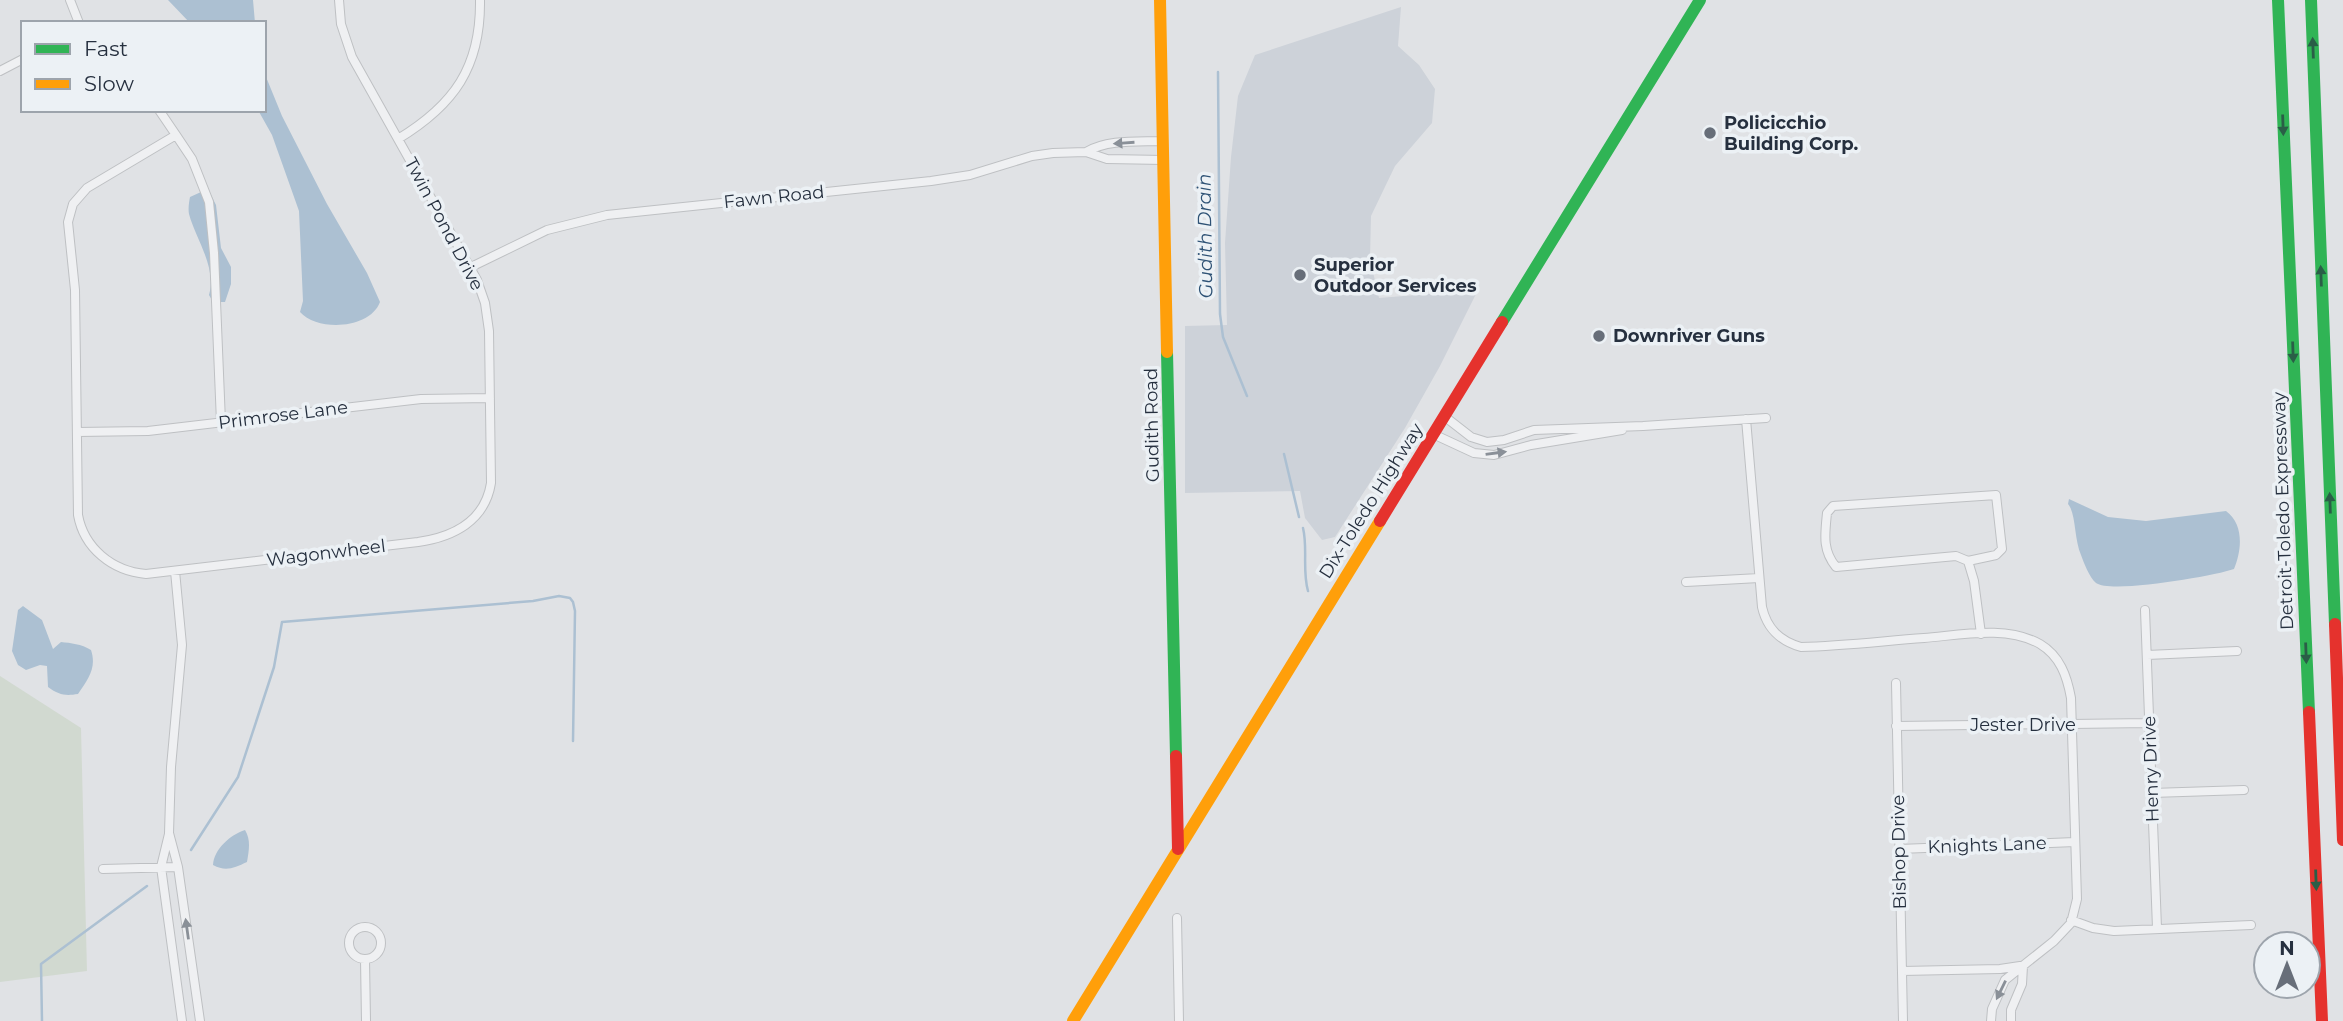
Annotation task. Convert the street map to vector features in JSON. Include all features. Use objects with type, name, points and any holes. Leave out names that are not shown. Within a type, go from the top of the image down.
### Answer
[{"type":"main road","name":"Gudith Road","points":[[1160,0],[1178,849]]},
{"type":"main road","name":"Dix-Toledo Highway","points":[[1073,1021],[1700,0]]},
{"type":"main road","name":"Detroit-Toledo Expressway","points":[[2278,0],[2322,1021]]},
{"type":"main road","points":[[2311,0],[2343,840]]},
{"type":"street","points":[[70,0],[78,21]]},
{"type":"street","name":"Twin Pond Drive","points":[[339,0],[341,24],[352,57],[479,285],[488,316],[491,483],[485,505]]},
{"type":"street","points":[[398,139],[438,110],[465,76],[479,33],[480,0]]},
{"type":"street","points":[[0,71],[21,60]]},
{"type":"street","points":[[160,112],[192,159],[209,202],[214,253],[221,422]]},
{"type":"street","name":"Wagonwheel","points":[[176,135],[96,181],[79,197],[71,211],[67,229],[75,290],[78,515],[89,542],[115,566],[138,573],[155,573],[441,538],[466,524],[485,505]]},
{"type":"street","name":"Fawn Road","points":[[1086,152],[1096,146],[1115,143],[1163,141]]},
{"type":"street","name":"Fawn Road","points":[[469,268],[547,230],[607,215],[931,181],[970,175],[1032,156],[1053,153],[1086,152],[1107,159],[1164,160]]},
{"type":"street","name":"Primrose Lane","points":[[77,432],[148,430],[421,399],[490,398]]},
{"type":"street","points":[[1444,416],[1471,437],[1487,442],[1504,440],[1528,431],[1569,427],[1643,426],[1766,418]]},
{"type":"street","points":[[1746,419],[1762,607],[1770,628],[1785,642],[1801,647],[1996,634],[2024,638],[2050,652],[2059,662],[2067,681],[2077,899],[2071,920],[2054,941],[2005,979],[1992,1009],[1991,1021]]},
{"type":"street","points":[[1433,434],[1474,453],[1494,456],[1531,444],[1571,440],[1643,426]]},
{"type":"street","points":[[1569,427],[1571,440]]},
{"type":"street","points":[[1528,431],[1531,444]]},
{"type":"street","points":[[1968,561],[1996,555],[2002,549],[1996,495],[1833,506],[1827,513],[1824,541],[1829,558],[1836,567],[1956,556],[1968,561],[1974,580],[1981,634]]},
{"type":"street","points":[[175,571],[181,645],[170,777],[169,833],[161,867],[181,1021]]},
{"type":"street","points":[[1686,582],[1759,578]]},
{"type":"street","name":"Henry Drive","points":[[2145,610],[2157,928]]},
{"type":"street","points":[[2147,655],[2237,651]]},
{"type":"street","name":"Bishop Drive","points":[[1896,683],[1903,1021]]},
{"type":"street","name":"Jester Drive","points":[[1896,726],[2149,723]]},
{"type":"street","points":[[2152,793],[2244,790]]},
{"type":"street","points":[[169,833],[178,867],[200,1021]]},
{"type":"street","name":"Knights Lane","points":[[1899,849],[2076,842]]},
{"type":"street","points":[[103,869],[178,867]]},
{"type":"street","points":[[1177,918],[1179,1021]]},
{"type":"street","points":[[2071,920],[2114,932],[2251,925]]},
{"type":"street","points":[[365,927],[378,933],[381,943],[374,956],[365,959],[354,956],[349,946],[354,930],[365,927]]},
{"type":"street","points":[[365,959],[366,1021]]},
{"type":"street","points":[[1902,971],[2023,966]]},
{"type":"street","points":[[2011,1021],[2011,1010],[2022,984],[2023,966]]},
{"type":"street","points":[[176,976],[194,973]]},
{"type":"shaded area","points":[[1401,7],[1398,46],[1419,65],[1435,89],[1432,123],[1395,166],[1371,216],[1370,259],[1379,298],[1478,290],[1405,428],[1335,537],[1322,540],[1305,518],[1300,491],[1185,493],[1185,326],[1227,325],[1225,243],[1231,157],[1238,96],[1255,55]]},
{"type":"shaded area","points":[[0,676],[81,728],[87,971],[0,982]]},
{"type":"water","points":[[168,0],[253,0],[255,21],[188,21]]},
{"type":"water","points":[[266,77],[282,116],[380,302],[366,318],[343,325],[331,325],[319,323],[300,312],[303,301],[299,211],[272,135],[259,112],[266,112]]},
{"type":"water","points":[[201,192],[211,195],[216,205],[221,248],[231,267],[231,284],[225,302],[213,302],[209,295],[211,285],[208,264],[189,214],[190,197]]},
{"type":"water","points":[[2069,499],[2108,517],[2146,521],[2226,511],[2232,516],[2239,530],[2239,554],[2234,569],[2206,576],[2141,585],[2105,586],[2096,583],[2087,570],[2079,549]]},
{"type":"water","points":[[23,606],[42,620],[53,649],[61,642],[91,650],[92,668],[78,694],[62,694],[48,687],[47,666],[40,665],[26,670],[18,665],[12,651],[18,610]]},
{"type":"water","points":[[245,830],[249,841],[247,862],[230,868],[213,865],[216,853],[224,843]]},
{"type":"waterway","name":"Gudith Drain","points":[[1218,72],[1220,314],[1223,337],[1247,396]]},
{"type":"waterway","name":"Gudith Drain","points":[[1284,454],[1299,517]]},
{"type":"waterway","name":"Gudith Drain","points":[[1303,528],[1308,591]]},
{"type":"waterway","points":[[191,850],[238,777],[274,667],[282,622],[533,601],[559,596],[570,598],[575,611],[573,741]]},
{"type":"waterway","points":[[42,1021],[41,964],[147,886]]},
{"type":"traffic: fast","points":[[1502,322],[1700,0]]},
{"type":"traffic: fast","points":[[2278,0],[2309,712]]},
{"type":"traffic: fast","points":[[2311,0],[2335,624]]},
{"type":"traffic: fast","points":[[1167,352],[1176,756]]},
{"type":"traffic: slow","points":[[1160,0],[1167,352]]},
{"type":"traffic: slow","points":[[1073,1021],[1380,521]]},
{"type":"traffic: jam","points":[[1380,521],[1502,322]]},
{"type":"traffic: jam","points":[[2335,624],[2343,840]]},
{"type":"traffic: jam","points":[[2309,712],[2322,1021]]},
{"type":"traffic: jam","points":[[1176,756],[1178,849]]},
{"type":"place","name":"Policicchio Building Corp.","points":[[1710,133]]},
{"type":"place","name":"Superior Outdoor Services","points":[[1300,275]]},
{"type":"place","name":"Downriver Guns","points":[[1599,336]]}]
